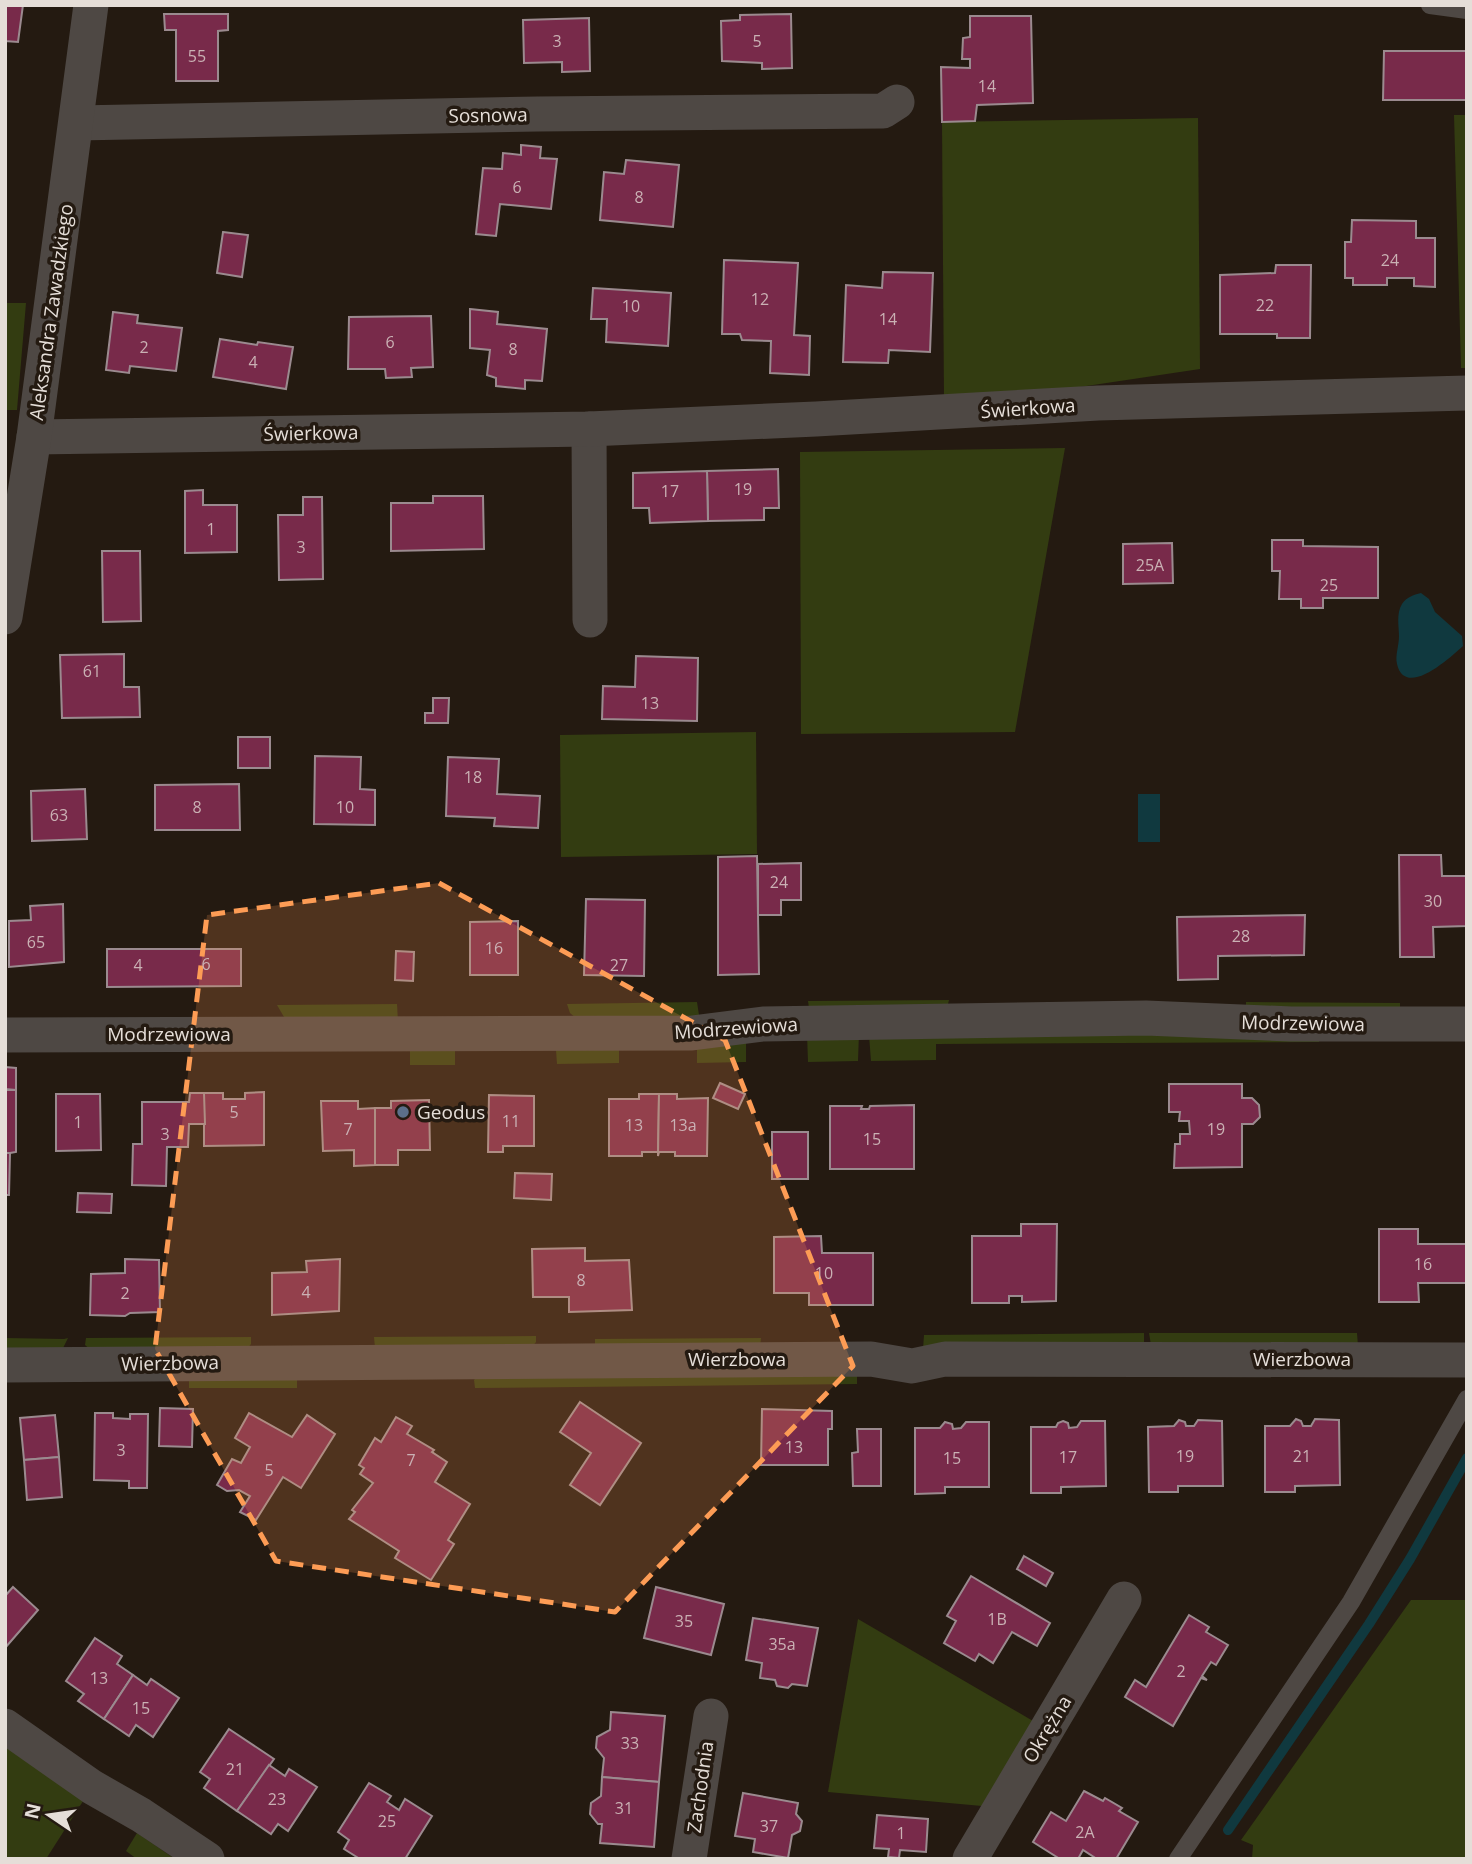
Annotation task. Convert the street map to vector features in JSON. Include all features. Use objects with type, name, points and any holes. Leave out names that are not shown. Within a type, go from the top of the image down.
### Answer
[{"type":"street","name":"Aleksandra Zawadzkiego","points":[[5,617],[34,436],[91,5]]},
{"type":"street","name":"Sosnowa","points":[[77,123],[524,114],[883,111],[897,102]]},
{"type":"street","name":"Świerkowa","points":[[34,436],[589,429],[1098,403],[1467,393]]},
{"type":"street","points":[[589,429],[590,620]]},
{"type":"street","name":"Modrzewiowa","points":[[5,1035],[692,1033],[776,1023],[1146,1018],[1291,1024],[1467,1024]]},
{"type":"street","name":"Wierzbowa","points":[[5,1365],[859,1359],[912,1366],[945,1359],[1467,1360]]},
{"type":"street","name":"Okrężna","points":[[970,1859],[1125,1599]]},
{"type":"street","name":"Zachodnia","points":[[689,1859],[711,1716]]},
{"type":"street","points":[[5,1726],[92,1787],[206,1859]]},
{"type":"lane","points":[[1430,5],[1467,10]]},
{"type":"lane","points":[[1178,1859],[1351,1602],[1467,1399]]},
{"type":"highlighted area","points":[[439,883],[725,1040],[853,1366],[615,1612],[276,1561],[155,1349],[207,915]]},
{"type":"green space","points":[[1454,115],[1467,115],[1467,368],[1461,368]]},
{"type":"green space","points":[[1198,118],[1200,369],[1073,388],[944,399],[942,122]]},
{"type":"green space","points":[[5,303],[26,303],[17,410],[5,410]]},
{"type":"green space","points":[[1065,448],[1015,732],[801,734],[800,452]]},
{"type":"green space","points":[[756,732],[757,854],[561,857],[560,735]]},
{"type":"green space","points":[[949,1000],[948,1004],[809,1008],[808,1001]]},
{"type":"green space","points":[[697,1002],[697,1018],[576,1018],[570,1013],[567,1004]]},
{"type":"green space","points":[[1246,1002],[1400,1003],[1400,1008],[1246,1008]]},
{"type":"green space","points":[[397,1004],[398,1021],[284,1017],[277,1005]]},
{"type":"green space","points":[[1149,1031],[1320,1038],[1319,1042],[936,1044],[936,1060],[871,1061],[869,1035]]},
{"type":"green space","points":[[859,1033],[858,1061],[808,1062],[807,1034]]},
{"type":"green space","points":[[746,1037],[746,1062],[697,1063],[697,1045]]},
{"type":"green space","points":[[619,1046],[619,1063],[557,1064],[556,1050]]},
{"type":"green space","points":[[455,1047],[455,1065],[410,1065],[410,1048]]},
{"type":"green space","points":[[1144,1333],[1144,1346],[923,1349],[924,1335]]},
{"type":"green space","points":[[1149,1333],[1357,1333],[1358,1346],[1151,1345]]},
{"type":"green space","points":[[536,1336],[536,1342],[531,1348],[375,1348],[374,1337]]},
{"type":"green space","points":[[251,1337],[251,1344],[246,1350],[91,1350],[85,1345],[86,1338]]},
{"type":"green space","points":[[5,1338],[68,1338],[62,1350],[5,1351]]},
{"type":"green space","points":[[761,1338],[760,1347],[595,1348],[595,1339]]},
{"type":"green space","points":[[857,1372],[857,1384],[475,1388],[474,1380],[479,1375]]},
{"type":"green space","points":[[194,1376],[297,1376],[297,1388],[189,1388],[189,1381]]},
{"type":"green space","points":[[1411,1600],[1467,1600],[1467,1859],[1252,1859],[1253,1845],[1241,1840]]},
{"type":"green space","points":[[858,1619],[1033,1721],[982,1806],[828,1792]]},
{"type":"green space","points":[[5,1745],[85,1798],[46,1859],[5,1859]]},
{"type":"green space","points":[[137,1833],[175,1859],[137,1859],[126,1851]]},
{"type":"water","points":[[1421,593],[1429,599],[1435,612],[1462,636],[1463,646],[1428,673],[1409,678],[1402,674],[1397,664],[1398,616],[1404,602]]},
{"type":"water","points":[[1138,794],[1160,794],[1160,842],[1138,842]]},
{"type":"building","points":[[5,5],[23,5],[18,42],[5,41]]},
{"type":"building","points":[[164,14],[228,14],[228,30],[218,31],[218,81],[176,81],[176,30],[165,30]]},
{"type":"building","points":[[791,14],[792,68],[762,69],[762,63],[722,61],[721,21],[740,20],[740,15]]},
{"type":"building","points":[[970,16],[1031,16],[1033,103],[977,105],[975,121],[942,122],[941,67],[970,68],[970,59],[962,59],[963,38],[970,37]]},
{"type":"building","points":[[589,18],[590,71],[562,72],[562,62],[524,63],[523,20]]},
{"type":"building","points":[[1384,51],[1467,51],[1467,100],[1383,100]]},
{"type":"building","points":[[521,145],[541,147],[540,158],[557,159],[551,209],[500,204],[496,236],[476,234],[483,168],[502,169],[503,153],[521,155]]},
{"type":"building","points":[[626,160],[679,165],[673,227],[600,220],[604,172],[624,174]]},
{"type":"building","points":[[1352,220],[1416,221],[1416,238],[1435,238],[1435,287],[1414,286],[1414,278],[1387,278],[1387,285],[1353,285],[1353,278],[1345,278],[1345,242],[1351,242]]},
{"type":"building","points":[[223,232],[248,235],[242,277],[217,273]]},
{"type":"building","points":[[724,260],[798,263],[794,335],[810,336],[809,375],[770,373],[771,341],[742,340],[740,334],[722,334]]},
{"type":"building","points":[[1276,265],[1311,265],[1310,338],[1277,338],[1277,334],[1220,334],[1220,275],[1275,273]]},
{"type":"building","points":[[883,272],[933,273],[930,352],[889,350],[888,363],[843,362],[846,285],[882,288]]},
{"type":"building","points":[[593,288],[671,293],[668,346],[606,342],[607,319],[591,319]]},
{"type":"building","points":[[470,309],[498,312],[497,324],[547,329],[542,381],[525,380],[525,389],[496,386],[496,378],[487,375],[490,350],[470,348]]},
{"type":"building","points":[[113,312],[138,315],[137,323],[182,328],[176,371],[130,366],[129,373],[106,370]]},
{"type":"building","points":[[431,316],[433,367],[411,368],[412,377],[386,378],[385,369],[348,369],[349,317]]},
{"type":"building","points":[[220,339],[293,347],[286,389],[213,377]]},
{"type":"building","points":[[778,469],[779,508],[764,508],[764,520],[708,521],[707,471]]},
{"type":"building","points":[[707,471],[708,521],[650,523],[649,508],[633,508],[633,473]]},
{"type":"building","points":[[203,490],[203,505],[237,505],[237,552],[185,553],[185,491]]},
{"type":"building","points":[[433,496],[483,496],[484,549],[391,551],[391,503],[433,503]]},
{"type":"building","points":[[303,497],[322,497],[323,579],[279,580],[278,515],[303,515]]},
{"type":"building","points":[[1272,540],[1303,540],[1303,546],[1378,547],[1378,598],[1323,598],[1323,608],[1301,608],[1301,599],[1279,599],[1280,571],[1272,571]]},
{"type":"building","points":[[1172,543],[1173,583],[1123,584],[1123,544]]},
{"type":"building","points":[[102,551],[140,551],[141,621],[103,622]]},
{"type":"building","points":[[124,654],[124,687],[139,687],[140,717],[62,718],[60,655]]},
{"type":"building","points":[[636,656],[698,658],[697,721],[602,719],[603,686],[635,687]]},
{"type":"building","points":[[433,698],[449,698],[448,723],[425,723],[425,713],[433,713]]},
{"type":"building","points":[[238,737],[270,737],[270,768],[238,768]]},
{"type":"building","points":[[315,756],[361,757],[360,789],[375,790],[375,825],[314,824]]},
{"type":"building","points":[[448,757],[499,759],[497,794],[540,796],[538,828],[494,826],[495,818],[446,816]]},
{"type":"building","points":[[239,784],[240,830],[155,830],[155,785]]},
{"type":"building","points":[[85,789],[87,839],[32,841],[31,791]]},
{"type":"building","points":[[1399,855],[1441,855],[1442,876],[1467,876],[1467,926],[1433,927],[1434,957],[1400,957]]},
{"type":"building","points":[[757,856],[759,974],[718,975],[718,857]]},
{"type":"building","points":[[801,863],[801,900],[781,900],[781,915],[758,915],[758,864]]},
{"type":"building","points":[[586,899],[645,900],[644,976],[584,975]]},
{"type":"building","points":[[63,904],[64,962],[9,967],[9,921],[31,920],[30,906]]},
{"type":"building","points":[[1305,915],[1304,955],[1218,956],[1218,979],[1178,980],[1177,917]]},
{"type":"building","points":[[518,921],[518,975],[470,975],[470,922]]},
{"type":"building","points":[[107,949],[241,949],[241,986],[107,987]]},
{"type":"building","points":[[396,951],[414,952],[413,981],[395,980]]},
{"type":"building","points":[[5,1067],[16,1068],[16,1090],[5,1089]]},
{"type":"building","points":[[720,1083],[745,1094],[738,1109],[713,1098]]},
{"type":"building","points":[[1169,1084],[1242,1084],[1242,1098],[1252,1098],[1259,1105],[1260,1117],[1253,1124],[1242,1124],[1242,1167],[1174,1168],[1175,1144],[1180,1144],[1180,1134],[1190,1134],[1189,1121],[1179,1121],[1180,1112],[1169,1112]]},
{"type":"building","points":[[5,1090],[16,1090],[16,1152],[10,1153],[5,1153]]},
{"type":"building","points":[[264,1092],[264,1145],[204,1146],[204,1093],[223,1093],[223,1099],[245,1099],[245,1093]]},
{"type":"building","points":[[190,1093],[204,1093],[205,1124],[189,1124],[188,1147],[167,1147],[166,1186],[132,1185],[133,1144],[142,1144],[142,1102],[189,1102]]},
{"type":"building","points":[[56,1094],[100,1094],[101,1150],[56,1151]]},
{"type":"building","points":[[639,1094],[659,1094],[658,1156],[658,1152],[642,1152],[642,1156],[609,1156],[609,1099],[639,1099]]},
{"type":"building","points":[[659,1094],[677,1094],[677,1099],[708,1098],[707,1156],[675,1156],[675,1152],[659,1152],[658,1156]]},
{"type":"building","points":[[489,1095],[534,1096],[534,1146],[503,1146],[503,1152],[488,1152]]},
{"type":"building","points":[[429,1100],[430,1150],[398,1150],[398,1165],[375,1165],[375,1108],[391,1108],[391,1101]]},
{"type":"building","points":[[321,1101],[358,1101],[358,1109],[375,1108],[375,1165],[354,1166],[354,1150],[323,1151]]},
{"type":"building","points":[[914,1105],[914,1169],[830,1169],[830,1106],[862,1106],[861,1109],[869,1109],[870,1106]]},
{"type":"building","points":[[772,1132],[808,1132],[808,1179],[772,1179]]},
{"type":"building","points":[[5,1153],[10,1153],[9,1195],[5,1195]]},
{"type":"building","points":[[515,1173],[552,1174],[551,1200],[514,1198]]},
{"type":"building","points":[[78,1193],[112,1194],[111,1213],[77,1212]]},
{"type":"building","points":[[1021,1224],[1057,1224],[1056,1301],[1022,1302],[1022,1296],[1009,1296],[1009,1303],[972,1303],[972,1236],[1021,1236]]},
{"type":"building","points":[[1379,1229],[1418,1229],[1418,1244],[1467,1244],[1467,1283],[1418,1283],[1419,1302],[1379,1302]]},
{"type":"building","points":[[821,1236],[822,1253],[873,1253],[873,1305],[809,1305],[809,1293],[774,1293],[774,1237]]},
{"type":"building","points":[[585,1248],[585,1261],[629,1260],[632,1310],[569,1312],[569,1297],[533,1297],[532,1249]]},
{"type":"building","points":[[125,1259],[159,1260],[160,1312],[130,1313],[125,1316],[90,1315],[91,1274],[125,1273]]},
{"type":"building","points":[[340,1259],[339,1311],[272,1315],[272,1273],[307,1272],[306,1261]]},
{"type":"building","points":[[580,1402],[641,1443],[600,1505],[570,1485],[591,1453],[560,1432]]},
{"type":"building","points":[[160,1408],[193,1409],[192,1447],[159,1446]]},
{"type":"building","points":[[762,1409],[832,1411],[832,1429],[828,1429],[828,1465],[761,1465]]},
{"type":"building","points":[[95,1413],[113,1413],[113,1418],[130,1419],[130,1414],[148,1414],[147,1488],[129,1488],[129,1481],[94,1480]]},
{"type":"building","points":[[249,1413],[292,1437],[307,1415],[335,1434],[301,1488],[283,1477],[256,1520],[240,1512],[250,1496],[239,1490],[227,1491],[217,1485],[232,1459],[241,1463],[250,1447],[235,1438]]},
{"type":"building","points":[[55,1415],[59,1457],[24,1460],[20,1418]]},
{"type":"building","points":[[396,1417],[412,1426],[407,1434],[434,1450],[432,1452],[447,1462],[435,1482],[470,1504],[448,1540],[454,1544],[431,1580],[395,1558],[399,1551],[349,1519],[355,1512],[352,1510],[373,1483],[360,1474],[364,1468],[359,1465],[375,1438],[381,1442]]},
{"type":"building","points":[[1296,1419],[1301,1421],[1303,1426],[1311,1426],[1315,1419],[1339,1420],[1340,1485],[1295,1486],[1295,1492],[1265,1492],[1265,1426],[1290,1426]]},
{"type":"building","points":[[1179,1420],[1185,1422],[1186,1426],[1194,1426],[1198,1420],[1222,1421],[1223,1486],[1178,1486],[1178,1492],[1149,1492],[1148,1427],[1174,1426]]},
{"type":"building","points":[[1063,1421],[1068,1423],[1069,1428],[1077,1427],[1081,1421],[1105,1421],[1106,1486],[1061,1487],[1061,1493],[1031,1493],[1031,1427],[1056,1427]]},
{"type":"building","points":[[945,1422],[952,1424],[953,1429],[961,1428],[966,1422],[989,1422],[989,1487],[945,1487],[945,1493],[915,1494],[915,1428],[940,1428]]},
{"type":"building","points":[[857,1429],[881,1429],[881,1486],[853,1486],[852,1453],[858,1452]]},
{"type":"building","points":[[59,1457],[62,1497],[27,1500],[24,1460]]},
{"type":"building","points":[[1024,1556],[1053,1573],[1046,1586],[1017,1569]]},
{"type":"building","points":[[971,1576],[1050,1623],[1037,1646],[1012,1632],[993,1663],[979,1654],[975,1661],[944,1643],[956,1621],[947,1616]]},
{"type":"building","points":[[13,1587],[38,1610],[5,1648],[5,1596]]},
{"type":"building","points":[[656,1587],[724,1604],[711,1655],[644,1638]]},
{"type":"building","points":[[1189,1615],[1209,1627],[1206,1632],[1228,1645],[1216,1665],[1211,1662],[1202,1676],[1207,1680],[1201,1678],[1173,1726],[1125,1697],[1135,1680],[1146,1687]]},
{"type":"building","points":[[753,1618],[818,1628],[807,1686],[792,1684],[788,1688],[777,1686],[775,1680],[760,1678],[762,1663],[746,1660]]},
{"type":"building","points":[[95,1638],[122,1656],[117,1664],[133,1675],[104,1719],[78,1701],[84,1694],[66,1681]]},
{"type":"building","points":[[133,1675],[147,1685],[151,1679],[179,1698],[153,1737],[136,1725],[129,1736],[104,1719]]},
{"type":"building","points":[[611,1712],[665,1716],[659,1782],[602,1777],[604,1758],[596,1748],[597,1737],[610,1730]]},
{"type":"building","points":[[229,1729],[274,1759],[237,1811],[204,1788],[210,1779],[200,1772]]},
{"type":"building","points":[[269,1765],[285,1776],[289,1769],[317,1787],[288,1831],[278,1824],[271,1834],[237,1811]]},
{"type":"building","points":[[602,1777],[659,1782],[654,1847],[600,1843],[602,1824],[598,1824],[590,1814],[591,1803],[601,1796]]},
{"type":"building","points":[[369,1783],[391,1796],[387,1802],[399,1810],[405,1799],[432,1816],[405,1859],[360,1859],[344,1849],[349,1840],[338,1832]]},
{"type":"building","points":[[1084,1791],[1103,1801],[1105,1798],[1122,1808],[1119,1811],[1138,1822],[1116,1859],[1097,1859],[1083,1850],[1078,1859],[1060,1859],[1033,1842],[1051,1812],[1066,1821]]},
{"type":"building","points":[[743,1793],[798,1803],[796,1814],[802,1821],[800,1831],[792,1835],[788,1858],[753,1852],[755,1839],[735,1836]]},
{"type":"building","points":[[877,1815],[928,1819],[926,1852],[900,1850],[899,1858],[888,1857],[889,1849],[874,1848]]},
{"type":"waterway","points":[[1228,1830],[1369,1624],[1410,1559],[1467,1458]]},
{"type":"place","name":"Geodus","points":[[403,1112]]}]
